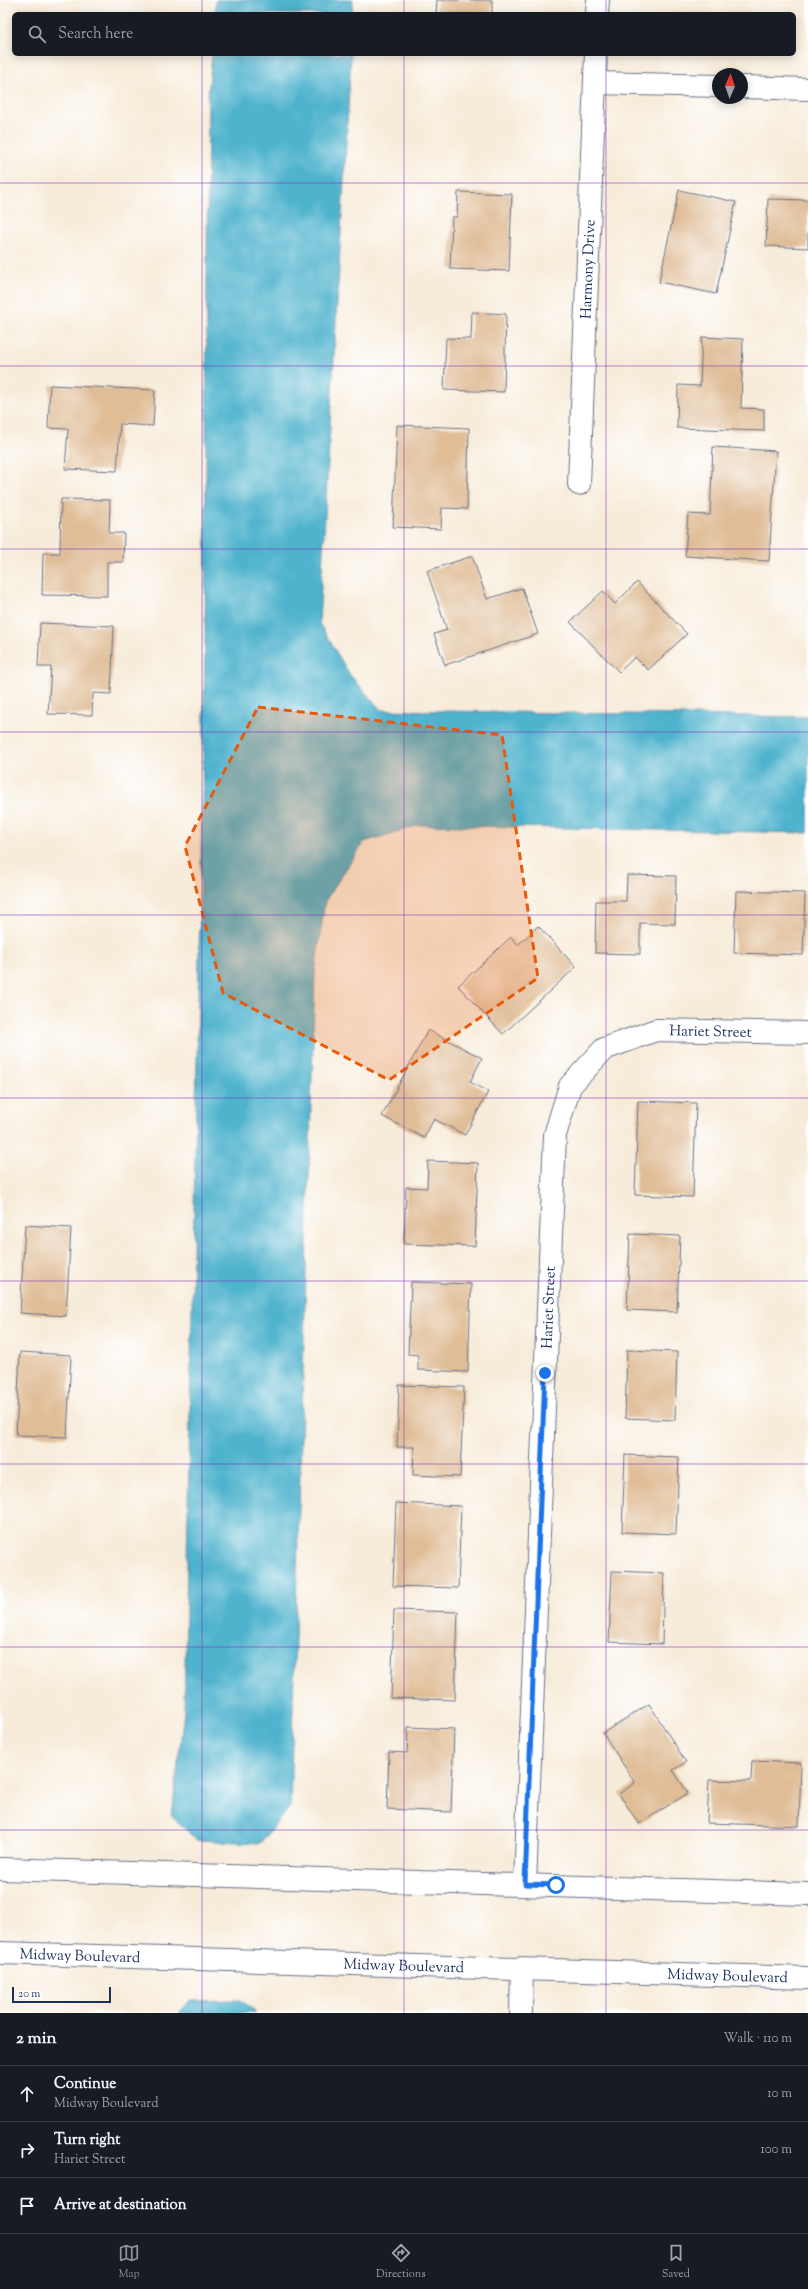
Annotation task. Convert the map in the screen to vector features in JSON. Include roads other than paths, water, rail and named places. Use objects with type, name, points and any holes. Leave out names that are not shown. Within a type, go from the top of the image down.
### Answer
[{"type":"street","points":[[597,12],[598,0]]},
{"type":"street","name":"Harmony Drive","points":[[579,484],[596,56]]},
{"type":"street","points":[[595,83],[712,86]]},
{"type":"street","points":[[748,87],[808,89]]},
{"type":"street","name":"Hariet Street","points":[[525,1884],[555,1135],[570,1086],[604,1049],[656,1030],[808,1033]]},
{"type":"street","points":[[0,1869],[525,1884],[808,1894]]},
{"type":"street","name":"Midway Boulevard","points":[[0,1953],[808,1978]]},
{"type":"street","points":[[521,2013],[522,1968]]},
{"type":"water","points":[[216,0],[353,0],[352,12],[215,12]]},
{"type":"water","points":[[212,56],[351,56],[319,623],[350,675],[381,710],[808,717],[808,833],[419,825],[364,842],[325,901],[315,972],[290,1807],[260,1843],[196,1840],[172,1816],[184,1711],[205,655],[208,97]]},
{"type":"water","points":[[241,2000],[256,2013],[179,2013],[190,2001]]}]
